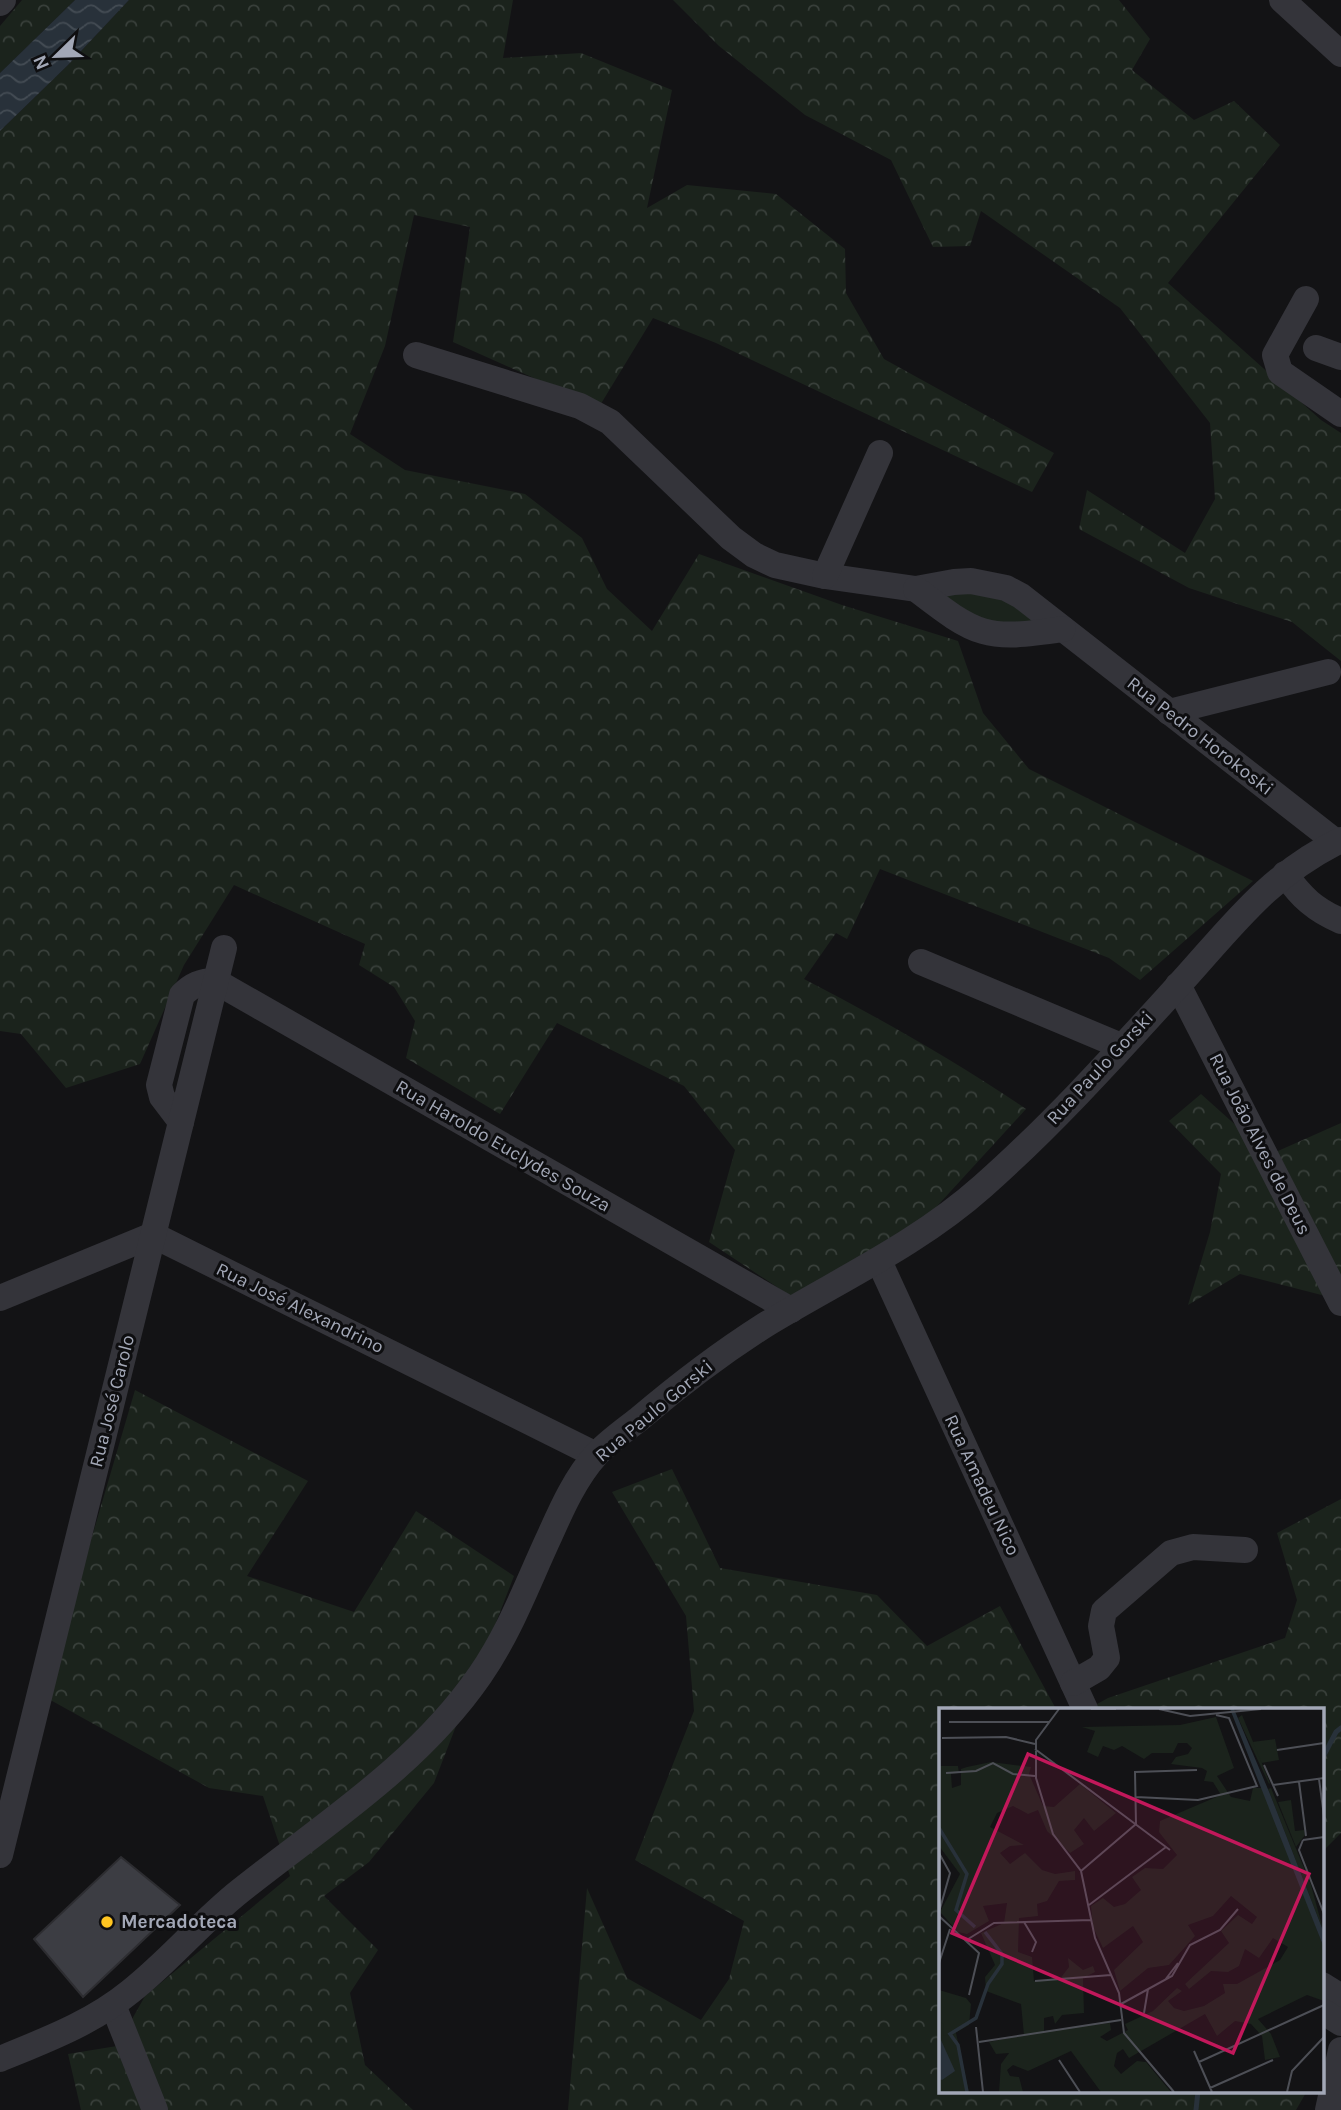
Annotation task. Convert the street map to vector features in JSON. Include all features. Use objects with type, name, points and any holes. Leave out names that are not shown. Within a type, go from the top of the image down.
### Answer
[{"type":"street","points":[[1282,0],[1341,54]]},
{"type":"street","points":[[1306,299],[1275,355],[1280,372],[1341,414]]},
{"type":"street","points":[[1316,348],[1341,357]]},
{"type":"street","name":"Rua Pedro Horokoski","points":[[416,355],[580,406],[598,415],[624,435],[708,518],[754,555],[775,565],[825,576],[916,589],[954,582],[988,583],[1021,596],[1339,841]]},
{"type":"street","points":[[825,576],[880,453]]},
{"type":"street","name":"Rua Pedro Horokoski","points":[[916,589],[955,619],[970,628],[989,634],[1006,636],[1063,629]]},
{"type":"street","points":[[1169,712],[1328,672]]},
{"type":"street","name":"Rua Paulo Gorski","points":[[0,2059],[61,2034],[113,2005],[145,1979],[221,1906],[358,1800],[434,1733],[468,1692],[501,1641],[564,1505],[596,1455],[669,1393],[741,1341],[921,1236],[984,1185],[1020,1152],[1121,1046],[1256,898],[1285,874],[1339,841]]},
{"type":"street","points":[[1285,874],[1301,897],[1341,921]]},
{"type":"street","name":"Rua José Carolo","points":[[0,1855],[224,948]]},
{"type":"street","points":[[921,962],[1121,1046]]},
{"type":"street","name":"Rua Haroldo Euclydes Souza","points":[[215,981],[791,1310]]},
{"type":"street","name":"Rua João Alves de Deus","points":[[1178,985],[1341,1303]]},
{"type":"street","points":[[0,1298],[153,1235]]},
{"type":"street","name":"Rua José Alexandrino","points":[[153,1235],[596,1455]]},
{"type":"street","name":"Rua Amadeu Nico","points":[[879,1261],[1085,1708]]},
{"type":"street","points":[[1073,1683],[1100,1668],[1107,1658],[1101,1626],[1104,1611],[1171,1553],[1193,1547],[1245,1550]]},
{"type":"street","points":[[1324,1986],[1341,1997]]},
{"type":"street","points":[[113,2005],[155,2110]]},
{"type":"street","points":[[1324,2012],[1341,2024]]},
{"type":"street","points":[[1328,2110],[1341,2050]]},
{"type":"green space","points":[[22,0],[75,0],[0,73],[0,26]]},
{"type":"green space","points":[[129,0],[513,0],[503,58],[581,53],[672,90],[647,208],[687,185],[776,194],[845,249],[846,293],[884,359],[1054,453],[1032,492],[716,343],[653,318],[599,407],[453,342],[470,227],[414,215],[385,346],[350,434],[405,470],[525,494],[582,538],[607,589],[652,631],[699,554],[842,605],[958,641],[983,713],[1029,769],[1253,881],[1140,980],[1109,958],[880,869],[847,939],[836,933],[804,979],[917,1041],[1026,1109],[918,1227],[792,1297],[709,1242],[735,1150],[684,1086],[557,1023],[500,1114],[406,1058],[415,1021],[394,987],[359,965],[365,944],[234,885],[184,965],[140,1064],[66,1088],[21,1034],[0,1031],[0,131],[68,65]]},
{"type":"green space","points":[[673,0],[1119,0],[1150,39],[1132,70],[1194,120],[1234,101],[1280,145],[1168,283],[1321,420],[1341,433],[1341,661],[1292,622],[1189,588],[1079,529],[1087,490],[1185,553],[1215,499],[1210,423],[1120,308],[981,211],[970,246],[933,247],[891,160],[805,115],[719,46]]},
{"type":"green space","points":[[998,592],[1046,622],[988,626],[932,593]]},
{"type":"green space","points":[[1201,1094],[1269,1155],[1341,1123],[1341,1300],[1240,1274],[1188,1305],[1210,1232],[1221,1174],[1169,1121]]},
{"type":"green space","points":[[135,1390],[308,1481],[247,1576],[354,1612],[416,1511],[514,1576],[434,1783],[369,1862],[324,1896],[378,1950],[350,1993],[365,2065],[413,2110],[81,2110],[68,2054],[117,2046],[145,1996],[290,1876],[263,1796],[209,1788],[45,1697]]},
{"type":"green space","points":[[672,1469],[720,1568],[877,1595],[927,1646],[1000,1606],[1055,1708],[939,1708],[939,2092],[1306,2092],[1296,2110],[568,2110],[587,1888],[627,1978],[701,2020],[729,1979],[744,1921],[635,1860],[694,1711],[686,1616],[612,1492]]},
{"type":"green space","points":[[1341,1499],[1341,1833],[1324,1850],[1324,1708],[1090,1708],[1108,1698],[1285,1638],[1297,1600],[1277,1533]]},
{"type":"water","points":[[75,0],[129,0],[68,65],[0,131],[0,73]]},
{"type":"building","name":"Mercadoteca","points":[[121,1857],[180,1905],[83,1997],[34,1939]]},
{"type":"waterway","points":[[1324,1755],[1336,1732],[1341,1728]]},
{"type":"waterway","points":[[1196,2110],[1198,2092]]},
{"type":"place","name":"Mercadoteca","points":[[107,1922]]}]
